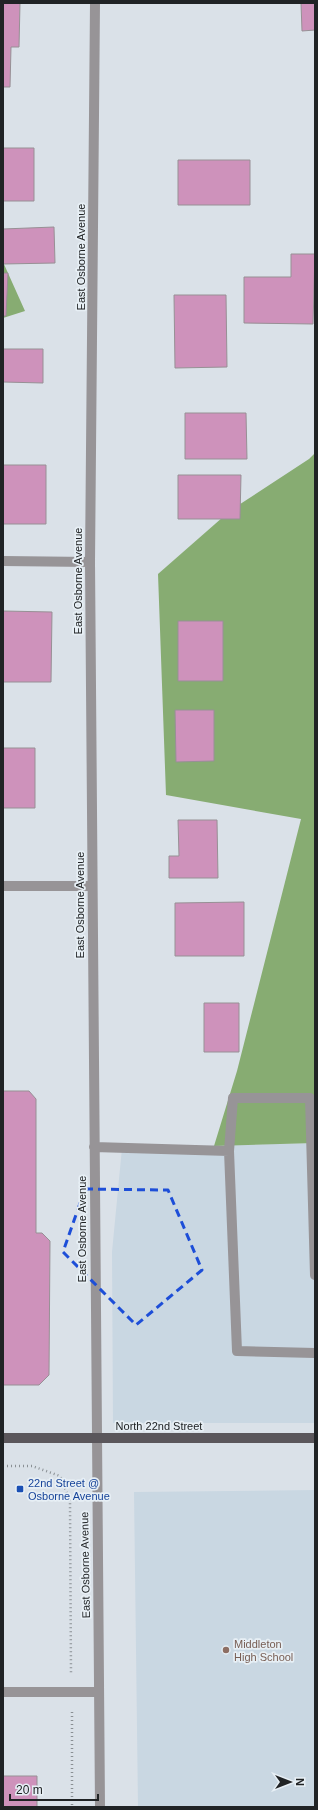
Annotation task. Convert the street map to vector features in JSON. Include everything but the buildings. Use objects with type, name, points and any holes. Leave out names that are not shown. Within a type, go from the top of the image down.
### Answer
[{"type":"main road","name":"North 22nd Street","points":[[3,1438],[315,1438]]},
{"type":"street","name":"East Osborne Avenue","points":[[95,3],[90,562],[100,1807]]},
{"type":"street","points":[[3,562],[90,562]]},
{"type":"street","points":[[3,886],[92,886]]},
{"type":"street","points":[[315,1275],[310,1098],[233,1098],[229,1151],[237,1351],[315,1353]]},
{"type":"street","points":[[94,1147],[229,1151]]},
{"type":"street","points":[[3,1692],[98,1692]]},
{"type":"path","points":[[3,1466],[32,1466],[60,1476],[70,1501],[72,1807]]},
{"type":"highlighted area","points":[[85,1189],[168,1190],[202,1270],[136,1325],[63,1252]]},
{"type":"shaded area","points":[[315,1143],[315,1423],[113,1423],[112,1252],[122,1148]]},
{"type":"shaded area","name":"Middleton High School","points":[[315,1490],[315,1807],[138,1807],[134,1492]]},
{"type":"green space","points":[[3,262],[25,311],[3,318]]},
{"type":"green space","points":[[315,453],[315,1143],[214,1146],[237,1071],[301,819],[166,795],[158,574],[231,510],[309,459]]},
{"type":"place","name":"22nd Street @ Osborne Avenue","points":[[20,1489]]},
{"type":"place","name":"Middleton High School","points":[[226,1650]]}]
